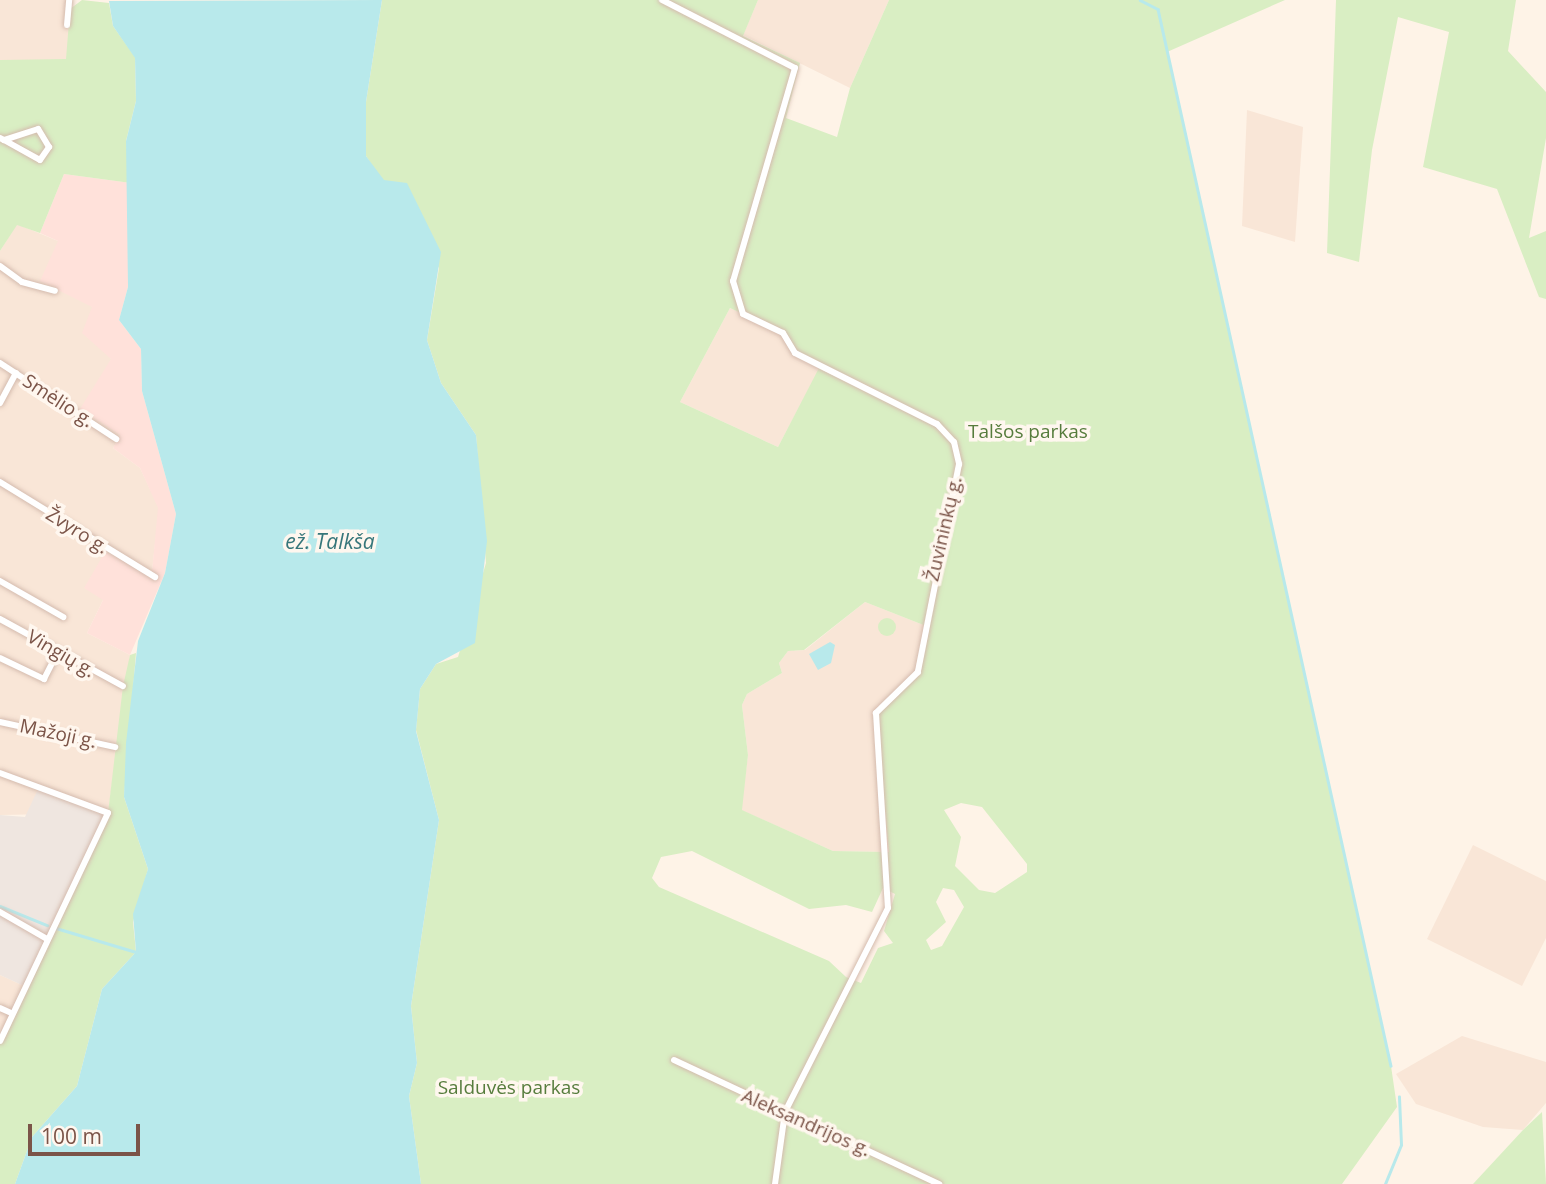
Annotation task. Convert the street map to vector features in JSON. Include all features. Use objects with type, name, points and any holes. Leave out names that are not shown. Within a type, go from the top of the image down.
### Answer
[{"type":"street","points":[[67,25],[69,0]]},
{"type":"street","name":"Žuvininkų g.","points":[[662,0],[795,68],[733,281],[743,314],[783,333],[795,354],[937,424],[954,442],[959,464],[918,672],[876,713],[888,908],[785,1112],[775,1184]]},
{"type":"street","points":[[38,129],[49,147],[40,160],[2,139],[38,129]]},
{"type":"street","points":[[0,266],[22,282],[55,291]]},
{"type":"street","name":"Smėlio g.","points":[[0,363],[116,439]]},
{"type":"street","points":[[0,403],[16,373]]},
{"type":"street","name":"Žvyro g.","points":[[0,482],[155,577]]},
{"type":"street","points":[[0,581],[63,617]]},
{"type":"street","name":"Vingių g.","points":[[1,623],[123,686]]},
{"type":"street","points":[[0,658],[44,679],[58,652]]},
{"type":"street","name":"Mažoji g.","points":[[0,722],[115,747]]},
{"type":"street","points":[[0,773],[108,813],[0,1041]]},
{"type":"street","points":[[0,912],[47,939]]},
{"type":"street","points":[[0,1008],[12,1013]]},
{"type":"street","name":"Aleksandrijos g.","points":[[674,1060],[939,1184]]},
{"type":"shaded area","points":[[0,0],[71,0],[71,60],[0,60]]},
{"type":"shaded area","points":[[758,0],[889,0],[850,88],[743,35]]},
{"type":"shaded area","points":[[1247,110],[1303,127],[1295,242],[1242,226]]},
{"type":"shaded area","points":[[64,174],[131,183],[128,287],[119,320],[141,349],[142,391],[176,514],[165,573],[130,655],[87,633],[103,600],[84,588],[105,552],[152,571],[158,508],[140,468],[113,448],[120,435],[80,409],[111,359],[82,333],[92,307],[40,281],[58,241],[40,233]]},
{"type":"shaded area","points":[[17,224],[58,241],[92,307],[111,359],[121,435],[113,448],[140,468],[159,508],[152,571],[110,552],[103,600],[87,633],[130,655],[108,813],[0,815],[0,251]]},
{"type":"shaded area","points":[[730,308],[783,333],[821,366],[778,447],[680,402]]},
{"type":"shaded area","points":[[865,602],[926,626],[889,852],[833,851],[741,810],[748,755],[742,705],[747,694],[782,673],[779,663],[788,651],[805,650]]},
{"type":"shaded area","points":[[39,787],[108,813],[24,986],[0,975],[0,815],[25,817]]},
{"type":"shaded area","points":[[1473,845],[1546,881],[1546,938],[1522,986],[1427,939]]},
{"type":"shaded area","points":[[0,975],[24,986],[0,1041]]},
{"type":"shaded area","points":[[1462,1036],[1546,1062],[1546,1103],[1523,1130],[1483,1127],[1416,1104],[1396,1074]]},
{"type":"green space","points":[[82,0],[109,3],[113,26],[135,57],[136,101],[126,141],[131,183],[64,174],[40,233],[17,225],[0,251],[0,60],[66,59],[70,9]]},
{"type":"green space","name":"Talšos parkas","points":[[382,0],[758,0],[743,36],[800,63],[786,118],[837,137],[850,88],[889,0],[1285,0],[1167,52],[1391,1066],[1397,1107],[1342,1184],[421,1184],[409,1096],[417,1063],[411,1006],[439,820],[416,730],[420,689],[436,664],[458,657],[486,563],[476,435],[441,383],[427,340],[439,268],[366,156],[366,102]],"holes":[[[730,308],[783,333],[795,353],[820,366],[778,447],[680,402]],[[865,602],[926,626],[913,681],[876,713],[889,852],[833,851],[742,810],[748,755],[742,705],[747,694],[782,673],[779,663],[788,651],[804,650]],[[961,803],[982,807],[1027,864],[1027,872],[995,893],[979,890],[955,866],[961,837],[944,810]],[[692,851],[809,909],[846,905],[872,912],[883,888],[895,894],[884,931],[893,943],[878,948],[861,983],[846,977],[829,961],[659,887],[652,878],[661,857]],[[943,888],[954,890],[964,907],[942,946],[931,950],[926,940],[946,922],[936,902]]]},
{"type":"green space","points":[[1336,0],[1516,0],[1508,51],[1546,92],[1546,138],[1529,238],[1546,231],[1546,299],[1539,297],[1497,189],[1423,167],[1449,32],[1398,17],[1372,150],[1359,262],[1327,253]]},
{"type":"green space","points":[[887,618],[893,621],[896,627],[893,633],[887,636],[881,633],[878,627],[881,621]]},
{"type":"green space","points":[[136,653],[124,797],[148,869],[133,922],[136,952],[102,989],[77,1086],[32,1137],[15,1184],[0,1184],[0,1041],[108,813],[123,686],[130,655]]},
{"type":"green space","points":[[1542,1112],[1546,1184],[1473,1184],[1523,1130]]},
{"type":"water","name":"ež. Talkša","points":[[382,0],[366,102],[366,156],[384,180],[407,183],[441,252],[427,340],[441,383],[476,435],[487,541],[475,643],[436,664],[420,689],[416,731],[439,820],[411,1006],[417,1063],[409,1096],[421,1184],[15,1184],[32,1137],[77,1086],[102,989],[136,952],[133,914],[148,869],[124,797],[126,743],[138,641],[165,573],[176,514],[142,391],[141,349],[119,320],[128,287],[126,141],[136,101],[135,58],[113,26],[109,1]]},
{"type":"water","points":[[830,642],[835,645],[831,663],[818,670],[809,654]]},
{"type":"waterway","points":[[1140,0],[1158,9],[1391,1066]]},
{"type":"waterway","points":[[0,906],[47,925]]},
{"type":"waterway","points":[[56,928],[136,952]]},
{"type":"waterway","points":[[1385,1184],[1401,1145],[1399,1097]]},
{"type":"park label","name":"Salduvės parkas","points":[[509,1088]]}]
